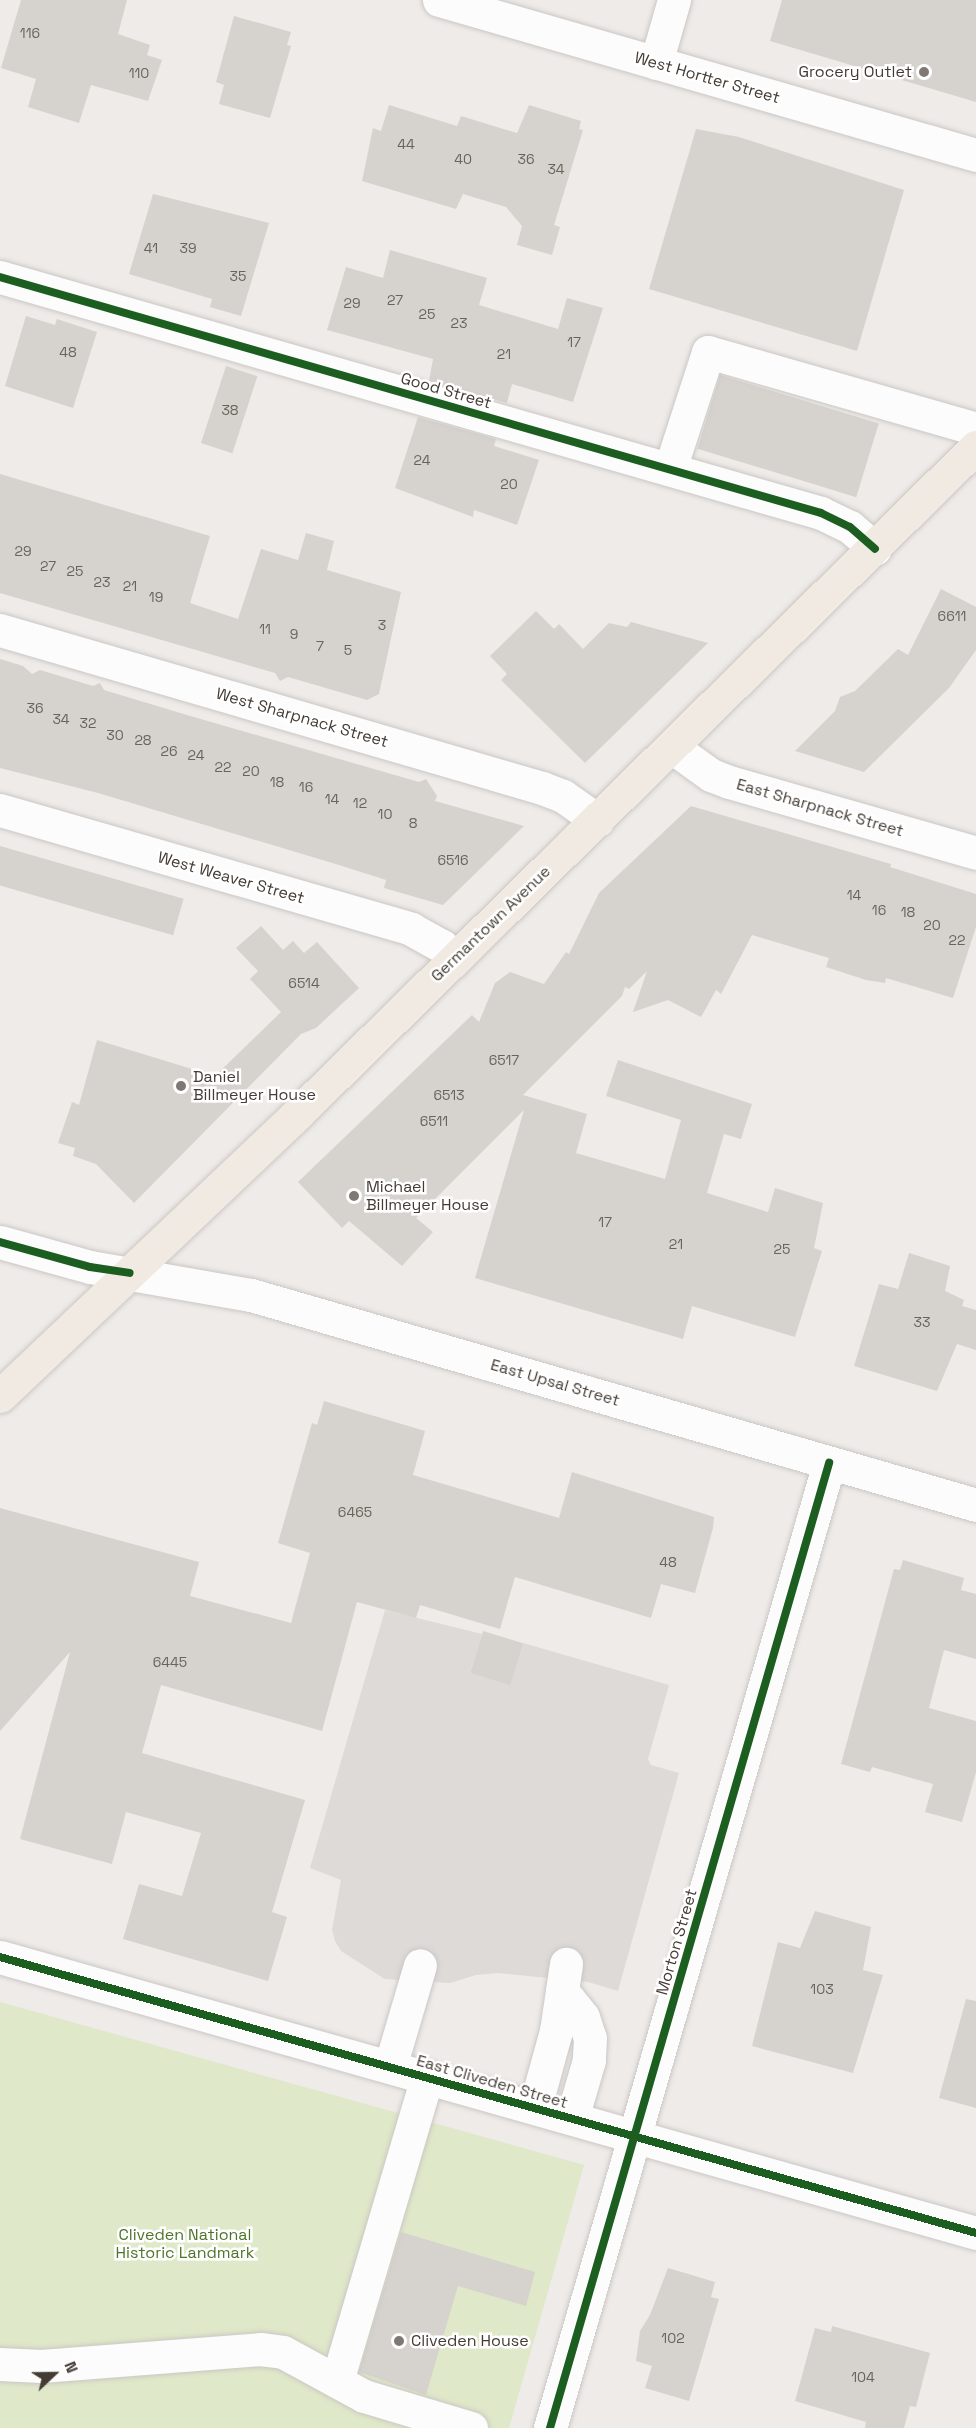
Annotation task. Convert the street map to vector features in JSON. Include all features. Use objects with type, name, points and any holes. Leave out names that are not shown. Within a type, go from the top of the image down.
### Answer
[{"type":"main road","name":"Germantown Avenue","points":[[0,1396],[456,958],[875,549],[976,447]]},
{"type":"street","name":"West Hortter Street","points":[[439,0],[976,155]]},
{"type":"street","points":[[656,63],[674,0]]},
{"type":"street","name":"Good Street","points":[[0,277],[822,513],[850,527],[875,549]]},
{"type":"street","points":[[670,469],[708,352],[976,429]]},
{"type":"street","name":"West Sharpnack Street","points":[[0,630],[542,788],[563,796],[597,820]]},
{"type":"street","name":"East Sharpnack Street","points":[[672,747],[711,776],[976,853]]},
{"type":"street","name":"West Weaver Street","points":[[0,810],[411,929],[456,958]]},
{"type":"street","name":"East Upsal Street","points":[[0,1242],[90,1267],[251,1295],[976,1505]]},
{"type":"street","name":"Morton Street","points":[[550,2428],[829,1462]]},
{"type":"street","name":"East Cliveden Street","points":[[0,1957],[976,2233]]},
{"type":"street","points":[[390,2067],[420,1965]]},
{"type":"street","points":[[535,2108],[564,1977],[590,2038],[589,2060],[572,2118]]},
{"type":"street","points":[[337,2381],[427,2078]]},
{"type":"street","points":[[0,2364],[40,2366],[260,2349],[283,2352],[383,2402],[471,2428]]},
{"type":"green space","name":"Cliveden National Historic Landmark","points":[[0,2002],[584,2165],[509,2428],[0,2428]]},
{"type":"shaded area","points":[[385,1610],[482,1634],[470,1673],[510,1685],[523,1643],[669,1685],[648,1759],[651,1765],[679,1773],[618,1991],[588,1982],[498,1973],[476,1975],[450,1983],[385,1979],[341,1951],[332,1930],[341,1880],[310,1868]]},
{"type":"building","points":[[21,0],[127,0],[118,34],[150,45],[147,55],[162,60],[148,101],[91,85],[79,123],[28,107],[36,79],[1,68]]},
{"type":"building","name":"Grocery Outlet","points":[[782,0],[976,0],[976,102],[770,41]]},
{"type":"building","points":[[234,16],[291,32],[287,45],[291,46],[270,118],[219,104],[224,85],[216,82]]},
{"type":"building","points":[[389,105],[457,126],[461,116],[517,133],[529,105],[581,121],[579,129],[583,130],[554,225],[560,227],[552,255],[517,245],[522,226],[506,207],[463,194],[456,209],[362,181],[373,128],[381,131]]},
{"type":"building","points":[[696,129],[739,137],[904,190],[857,351],[649,289]]},
{"type":"building","points":[[153,194],[269,223],[241,316],[210,307],[212,299],[129,274]]},
{"type":"building","points":[[390,250],[487,278],[479,305],[558,329],[567,298],[603,308],[573,402],[512,384],[507,403],[429,381],[433,359],[327,330],[346,267],[383,278]]},
{"type":"building","points":[[26,316],[55,325],[57,319],[97,332],[73,408],[5,386]]},
{"type":"building","points":[[226,366],[257,376],[232,453],[201,443]]},
{"type":"building","points":[[720,375],[879,424],[856,497],[697,449]]},
{"type":"building","points":[[418,417],[496,439],[494,446],[539,460],[517,525],[474,510],[473,517],[395,488]]},
{"type":"building","points":[[0,474],[210,536],[190,603],[238,619],[261,549],[298,560],[306,533],[334,541],[327,570],[401,592],[379,694],[367,700],[288,677],[280,681],[275,673],[0,593]]},
{"type":"building","points":[[941,589],[976,607],[976,650],[949,688],[864,772],[795,751],[835,711],[840,697],[855,691],[898,649],[908,655]]},
{"type":"building","points":[[536,611],[554,629],[559,624],[583,649],[609,623],[627,627],[631,622],[708,643],[585,763],[501,680],[507,674],[490,656]]},
{"type":"building","points":[[0,659],[23,666],[32,674],[40,670],[93,686],[100,683],[104,690],[187,715],[419,782],[426,779],[437,796],[435,801],[524,826],[443,905],[384,888],[386,880],[339,865],[98,793],[0,768]]},
{"type":"building","points":[[691,806],[891,864],[890,867],[976,894],[976,927],[953,998],[886,978],[885,983],[866,980],[826,967],[829,958],[752,935],[721,994],[716,990],[701,1017],[668,1000],[633,1012],[647,971],[629,989],[625,987],[622,996],[523,1095],[587,1114],[576,1153],[665,1179],[681,1120],[606,1096],[618,1060],[752,1104],[741,1139],[724,1134],[707,1193],[768,1212],[775,1188],[823,1203],[814,1248],[822,1251],[795,1337],[692,1306],[683,1339],[475,1278],[524,1110],[416,1218],[433,1232],[402,1266],[349,1221],[342,1228],[298,1182],[472,1015],[479,1022],[495,983],[510,972],[544,984],[566,952],[569,954],[599,893]]},
{"type":"building","points":[[0,846],[184,899],[173,935],[0,886]]},
{"type":"building","points":[[261,926],[283,950],[293,941],[304,953],[317,942],[359,988],[316,1028],[301,1034],[134,1203],[96,1164],[73,1156],[75,1148],[58,1143],[72,1102],[79,1105],[97,1040],[215,1076],[281,1012],[250,979],[258,971],[236,948]]},
{"type":"building","points":[[909,1253],[950,1266],[945,1291],[964,1300],[962,1306],[976,1310],[976,1350],[957,1344],[937,1391],[854,1366],[879,1284],[898,1289]]},
{"type":"building","points":[[324,1401],[425,1431],[413,1475],[559,1518],[572,1472],[714,1517],[713,1528],[695,1593],[661,1584],[651,1618],[515,1577],[500,1629],[420,1605],[416,1618],[357,1602],[322,1731],[161,1685],[142,1753],[305,1800],[272,1912],[287,1917],[268,1981],[123,1939],[139,1884],[182,1896],[201,1833],[126,1812],[112,1864],[20,1839],[70,1652],[0,1731],[0,1508],[199,1562],[190,1596],[291,1623],[310,1553],[278,1543],[312,1423],[317,1425]]},
{"type":"building","points":[[903,1560],[964,1578],[961,1590],[976,1594],[976,1659],[944,1650],[929,1708],[976,1721],[976,1772],[962,1822],[925,1812],[933,1784],[872,1767],[870,1772],[841,1764],[894,1569],[900,1570]]},
{"type":"building","points":[[483,1631],[523,1643],[510,1685],[470,1673]]},
{"type":"building","points":[[815,1911],[871,1927],[863,1970],[883,1975],[853,2073],[752,2046],[778,1942],[800,1948]]},
{"type":"building","points":[[966,1999],[976,2001],[976,2108],[939,2098]]},
{"type":"building","name":"Cliveden House","points":[[401,2232],[535,2272],[526,2306],[458,2286],[426,2395],[359,2372]]},
{"type":"building","points":[[668,2268],[715,2282],[711,2297],[719,2299],[689,2401],[645,2388],[652,2366],[636,2361],[640,2331],[650,2315]]},
{"type":"building","points":[[832,2326],[930,2353],[916,2407],[910,2406],[904,2428],[865,2428],[866,2422],[795,2401],[815,2328],[831,2332]]},
{"type":"cycle path","points":[[0,277],[821,513],[850,527],[875,549]]},
{"type":"cycle path","points":[[0,1242],[90,1267],[130,1273]]},
{"type":"cycle path","points":[[550,2428],[829,1463]]},
{"type":"cycle path","points":[[0,1957],[976,2233]]},
{"type":"place","name":"Grocery Outlet","points":[[924,72]]},
{"type":"place","name":"Daniel Billmeyer House","points":[[181,1086]]},
{"type":"place","name":"Michael Billmeyer House","points":[[354,1196]]},
{"type":"place","name":"Cliveden House","points":[[399,2341]]}]
